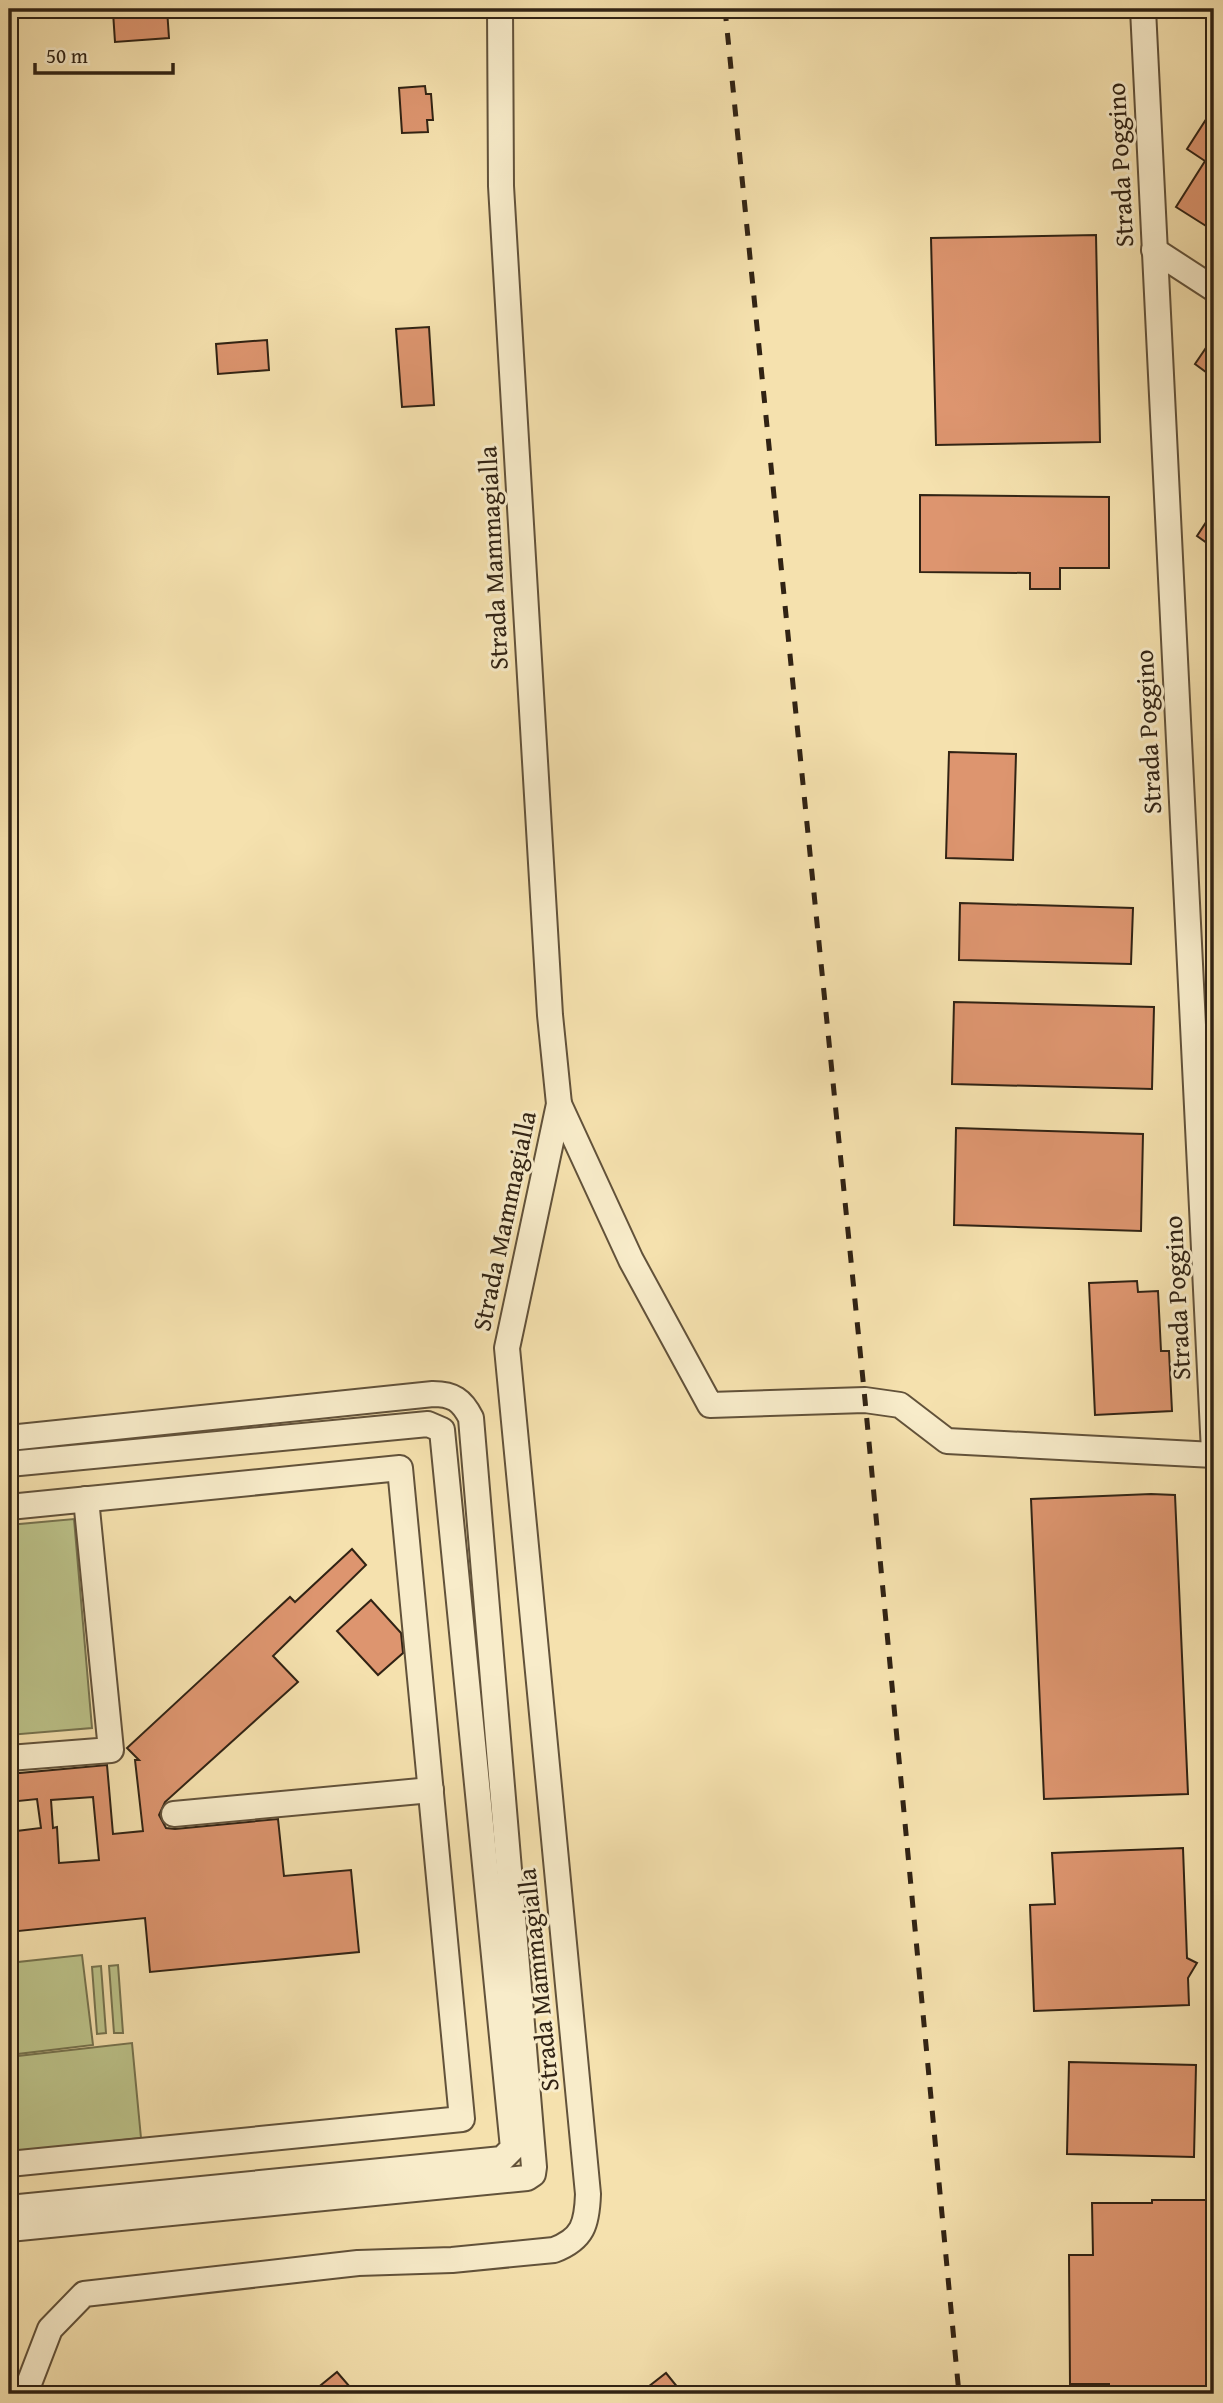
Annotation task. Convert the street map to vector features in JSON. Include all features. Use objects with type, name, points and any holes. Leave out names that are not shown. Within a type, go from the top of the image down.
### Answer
[{"type":"street","name":"Strada Mammagialla","points":[[24,2394],[50,2329],[84,2294],[358,2263],[452,2260],[554,2250],[577,2237],[588,2213],[589,2194],[507,1348],[559,1104],[550,1014],[500,186],[499,9]]},
{"type":"street","name":"Strada Poggino","points":[[1143,9],[1154,250],[1206,1119],[1214,1453]]},
{"type":"street","points":[[1154,250],[1214,289]]},
{"type":"street","name":"Strada Mammagialla","points":[[559,1104],[631,1260],[710,1405],[865,1400],[900,1405],[947,1441],[1214,1453]]},
{"type":"street","points":[[9,1438],[432,1395],[449,1394],[463,1403],[471,1418],[534,2167],[533,2174],[527,2178],[9,2228]]},
{"type":"street","points":[[9,1464],[428,1423],[442,1430],[513,2148],[502,2159],[9,2208]]},
{"type":"street","points":[[9,1507],[400,1468],[462,2119],[9,2164]]},
{"type":"street","points":[[9,1758],[111,1749],[86,1499]]},
{"type":"street","points":[[174,1814],[431,1790]]},
{"type":"green space","points":[[74,1519],[92,1728],[9,1735],[9,1525]]},
{"type":"green space","points":[[82,1955],[93,2045],[9,2055],[9,1963]]},
{"type":"green space","points":[[118,1965],[123,2033],[114,2033],[109,1966]]},
{"type":"green space","points":[[101,1966],[106,2033],[97,2034],[92,1967]]},
{"type":"green space","points":[[132,2043],[141,2138],[9,2152],[9,2057]]},
{"type":"building","points":[[167,9],[169,38],[115,42],[113,12]]},
{"type":"building","points":[[425,86],[426,94],[431,94],[433,120],[427,120],[428,132],[402,133],[399,88]]},
{"type":"building","points":[[1214,107],[1214,231],[1176,207],[1205,161],[1187,149]]},
{"type":"building","points":[[1096,235],[1100,442],[936,445],[931,238]]},
{"type":"building","points":[[429,327],[434,405],[402,407],[396,329]]},
{"type":"building","points":[[1214,336],[1214,378],[1195,364]]},
{"type":"building","points":[[267,340],[269,370],[218,374],[216,344]]},
{"type":"building","points":[[920,495],[1109,497],[1109,568],[1060,568],[1060,589],[1030,589],[1030,573],[920,572]]},
{"type":"building","points":[[1214,510],[1214,548],[1197,536]]},
{"type":"building","points":[[949,752],[1016,754],[1013,860],[946,858]]},
{"type":"building","points":[[960,903],[1133,908],[1131,964],[959,960]]},
{"type":"building","points":[[954,1002],[1154,1007],[1152,1089],[952,1084]]},
{"type":"building","points":[[956,1128],[1143,1134],[1141,1231],[954,1225]]},
{"type":"building","points":[[1137,1281],[1138,1292],[1158,1291],[1161,1351],[1169,1351],[1172,1411],[1095,1415],[1089,1283]]},
{"type":"building","points":[[1175,1495],[1188,1794],[1044,1799],[1031,1499]]},
{"type":"building","points":[[352,1549],[366,1565],[273,1656],[298,1682],[165,1802],[159,1815],[166,1828],[175,1829],[278,1819],[284,1876],[351,1870],[359,1952],[150,1972],[145,1918],[9,1932],[9,1832],[41,1828],[37,1799],[9,1802],[9,1774],[107,1765],[113,1834],[143,1831],[135,1760],[139,1760],[127,1748],[290,1597],[295,1602]],"holes":[[[93,1797],[99,1860],[59,1863],[57,1827],[53,1828],[51,1800]]]},
{"type":"building","points":[[371,1600],[401,1633],[403,1653],[378,1675],[337,1631]]},
{"type":"building","points":[[1183,1848],[1187,1958],[1197,1963],[1188,1978],[1189,2005],[1034,2011],[1030,1905],[1055,1904],[1052,1853]]},
{"type":"building","points":[[1069,2062],[1196,2065],[1194,2157],[1067,2154]]},
{"type":"building","points":[[1152,2200],[1211,2200],[1212,2394],[1109,2394],[1109,2384],[1070,2384],[1069,2255],[1093,2255],[1092,2203],[1152,2203]]},
{"type":"building","points":[[337,2372],[356,2394],[310,2394]]},
{"type":"building","points":[[666,2373],[683,2394],[639,2394]]},
{"type":"railway","points":[[725,9],[865,1400],[959,2394]]}]
